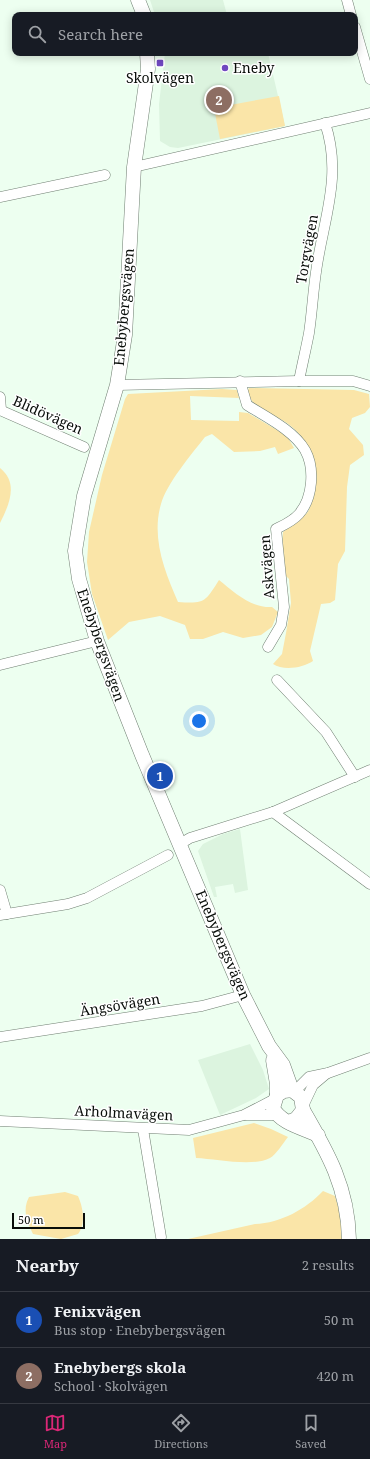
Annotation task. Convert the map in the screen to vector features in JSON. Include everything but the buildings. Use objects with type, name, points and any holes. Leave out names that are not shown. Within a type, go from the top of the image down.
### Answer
[{"type":"main road","points":[[138,0],[143,12]]},
{"type":"main road","name":"Enebybergsvägen","points":[[147,56],[148,69],[134,167],[125,335],[117,385],[84,496],[75,551],[79,579],[97,641],[142,756],[243,995],[269,1046],[283,1065],[294,1090]]},
{"type":"main road","name":"Enebybergsvägen","points":[[269,1046],[276,1070],[276,1097]]},
{"type":"main road","points":[[318,1135],[276,1115],[273,1108],[276,1097],[284,1091],[294,1090],[302,1097],[304,1107],[332,1162],[343,1190],[349,1218],[349,1239]]},
{"type":"main road","points":[[289,1122],[296,1119],[304,1107]]},
{"type":"street","points":[[347,0],[350,12]]},
{"type":"street","points":[[358,37],[370,79]]},
{"type":"street","points":[[134,167],[370,113]]},
{"type":"street","name":"Torgvägen","points":[[299,381],[309,334],[316,272],[332,195],[333,169],[330,138],[325,123]]},
{"type":"street","points":[[0,197],[105,175]]},
{"type":"street","points":[[117,385],[353,381],[370,386]]},
{"type":"street","name":"Askvägen","points":[[240,382],[247,405],[288,432],[305,450],[311,471],[309,496],[299,514],[288,523],[276,529],[284,607],[281,625],[268,647]]},
{"type":"street","points":[[0,397],[1,410]]},
{"type":"street","name":"Blidövägen","points":[[1,410],[84,447]]},
{"type":"street","points":[[0,665],[97,641]]},
{"type":"street","points":[[277,680],[326,732],[355,776]]},
{"type":"street","points":[[180,844],[190,838],[273,812],[370,770]]},
{"type":"street","points":[[273,812],[370,884]]},
{"type":"street","points":[[0,890],[4,915],[68,904],[87,898],[168,855]]},
{"type":"street","name":"Ängsövägen","points":[[0,1037],[202,1006],[243,995]]},
{"type":"street","points":[[294,1090],[309,1077],[328,1073],[370,1058]]},
{"type":"street","points":[[304,1107],[313,1085],[328,1073]]},
{"type":"street","name":"Arholmavägen","points":[[0,1121],[189,1130],[244,1115],[276,1097]]},
{"type":"street","name":"Arholmavägen","points":[[244,1115],[276,1115]]},
{"type":"street","points":[[143,1129],[161,1236]]},
{"type":"shaded area","points":[[150,0],[223,0],[226,12],[154,12]]},
{"type":"shaded area","points":[[165,56],[269,56],[285,126],[178,148],[170,147],[160,141],[159,104]]},
{"type":"shaded area","points":[[279,96],[285,126],[220,139],[214,108]]},
{"type":"shaded area","points":[[249,388],[354,390],[369,394],[370,407],[365,413],[352,418],[349,429],[363,445],[364,455],[350,465],[347,487],[345,551],[338,564],[335,600],[330,603],[321,604],[310,651],[313,661],[299,667],[287,668],[273,664],[282,654],[291,603],[289,579],[285,575],[282,550],[283,532],[307,513],[313,499],[315,489],[315,469],[310,451],[299,434],[287,423],[255,404],[247,392]]},
{"type":"shaded area","points":[[222,389],[237,390],[239,398],[190,396],[191,420],[239,421],[239,412],[248,413],[287,436],[294,448],[278,454],[275,447],[260,451],[234,452],[212,434],[205,437],[180,469],[164,496],[158,517],[161,554],[168,579],[178,602],[199,602],[203,600],[207,597],[219,580],[244,599],[264,607],[272,607],[278,612],[272,627],[261,635],[243,638],[223,632],[203,639],[190,639],[185,625],[160,616],[129,622],[108,640],[92,594],[87,562],[89,532],[102,475],[125,399],[128,394]]},
{"type":"shaded area","points":[[0,468],[6,474],[11,487],[9,502],[0,523]]},
{"type":"shaded area","points":[[240,829],[248,890],[235,893],[233,884],[215,887],[217,897],[214,897],[198,851],[203,844],[223,834]]},
{"type":"shaded area","points":[[250,1044],[263,1070],[269,1089],[256,1098],[220,1115],[198,1060]]},
{"type":"shaded area","points":[[254,1123],[288,1137],[277,1152],[270,1158],[263,1161],[254,1162],[234,1162],[196,1158],[193,1138]]},
{"type":"shaded area","points":[[323,1191],[335,1196],[340,1213],[342,1239],[188,1239],[283,1218],[309,1204]]},
{"type":"shaded area","points":[[65,1192],[78,1196],[80,1200],[83,1220],[81,1230],[78,1234],[61,1239],[33,1234],[26,1216],[26,1207],[29,1197]]},
{"type":"place","name":"Skolvägen","points":[[160,63]]},
{"type":"place","name":"Eneby","points":[[225,68]]},
{"type":"place","name":"Enebybergs skola","points":[[219,100]]},
{"type":"place","name":"Fenixvägen","points":[[160,776]]}]
